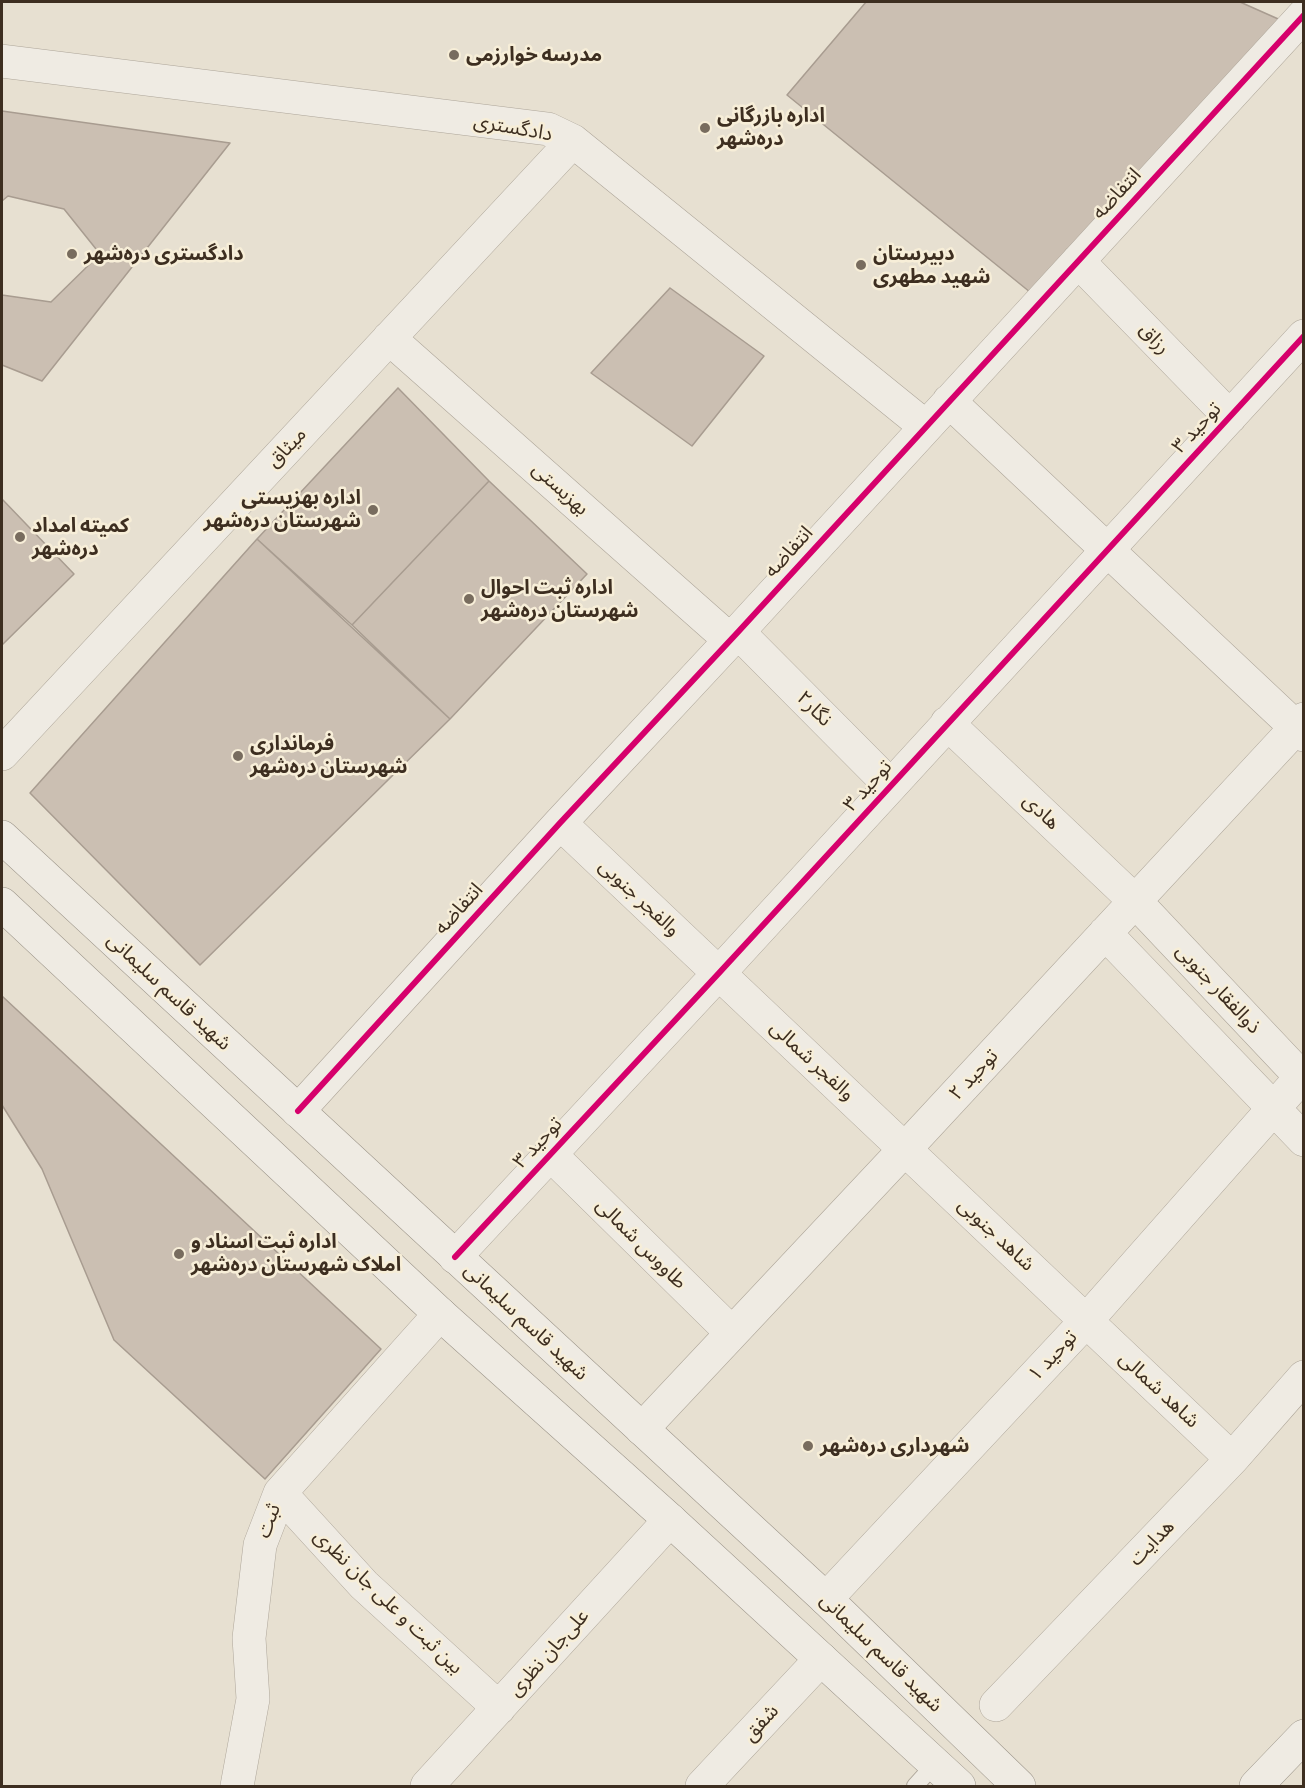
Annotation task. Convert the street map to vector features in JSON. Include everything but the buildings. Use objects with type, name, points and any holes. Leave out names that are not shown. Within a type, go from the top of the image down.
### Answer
[{"type":"street","name":"انتفاضه","points":[[298,1111],[1304,15]]},
{"type":"street","name":"دادگستری","points":[[2,61],[548,129],[573,141],[926,427]]},
{"type":"street","name":"میثاق","points":[[2,754],[573,141]]},
{"type":"street","name":"رزاق","points":[[1078,261],[1230,417]]},
{"type":"street","name":"توحید ۳","points":[[455,1257],[1304,336]]},
{"type":"street","name":"بهزیستی","points":[[389,338],[734,636]]},
{"type":"street","points":[[949,401],[1107,550],[1301,727]]},
{"type":"street","name":"نگار۲","points":[[734,636],[890,785]]},
{"type":"street","name":"هادی","points":[[947,723],[1135,901]]},
{"type":"street","name":"توحید ۲","points":[[642,1429],[1135,901],[1301,727]]},
{"type":"street","name":"والفجر جنوبی","points":[[560,823],[719,973]]},
{"type":"street","name":"شهید قاسم سلیمانی","points":[[2,837],[826,1599],[1013,1781]]},
{"type":"street","name":"ذوالفقار جنوبی","points":[[1135,901],[1303,1077]]},
{"type":"street","points":[[2,904],[440,1314],[821,1659],[925,1775],[959,1786]]},
{"type":"street","points":[[1105,933],[1304,1140]]},
{"type":"street","name":"والفجر شمالی","points":[[719,973],[905,1149]]},
{"type":"street","points":[[1272,1107],[1303,1077]]},
{"type":"street","name":"توحید ۱","points":[[826,1599],[1086,1321],[1272,1107]]},
{"type":"street","name":"شاهد جنوبی","points":[[905,1149],[1086,1321]]},
{"type":"street","name":"طاووس شمالی","points":[[550,1154],[732,1333]]},
{"type":"street","name":"ثبت","points":[[237,1786],[253,1699],[249,1638],[260,1545],[280,1493],[440,1314]]},
{"type":"street","name":"شاهد شمالی","points":[[1086,1321],[1233,1459]]},
{"type":"street","name":"هدایت","points":[[996,1705],[1233,1459],[1304,1377]]},
{"type":"street","name":"بین ثبت و علی جان نظری","points":[[280,1493],[364,1585],[499,1708]]},
{"type":"street","name":"علی‌جان نظری","points":[[426,1786],[670,1520]]},
{"type":"street","name":"شفق","points":[[702,1786],[821,1659]]},
{"type":"street","points":[[1256,1784],[1304,1736]]},
{"type":"street","points":[[1013,1781],[1044,1786]]},
{"type":"cycle path","points":[[298,1111],[1304,15]]},
{"type":"cycle path","points":[[455,1257],[1304,336]]},
{"type":"place","name":"مدرسه خوارزمی","points":[[454,55]]},
{"type":"place","name":"اداره بازرگانی دره‌شهر","points":[[705,128]]},
{"type":"place","name":"دادگستری دره‌شهر","points":[[72,254]]},
{"type":"place","name":"دبیرستان شهید مطهری","points":[[861,265]]},
{"type":"place","name":"اداره بهزیستی شهرستان دره‌شهر","points":[[373,510]]},
{"type":"place","name":"کمیته امداد دره‌شهر","points":[[20,537]]},
{"type":"place","name":"اداره ثبت احوال شهرستان دره‌شهر","points":[[469,599]]},
{"type":"place","name":"فرمانداری شهرستان دره‌شهر","points":[[238,756]]},
{"type":"place","name":"اداره ثبت اسناد و املاک شهرستان دره‌شهر","points":[[179,1254]]},
{"type":"place","name":"شهرداری دره‌شهر","points":[[808,1446]]}]
